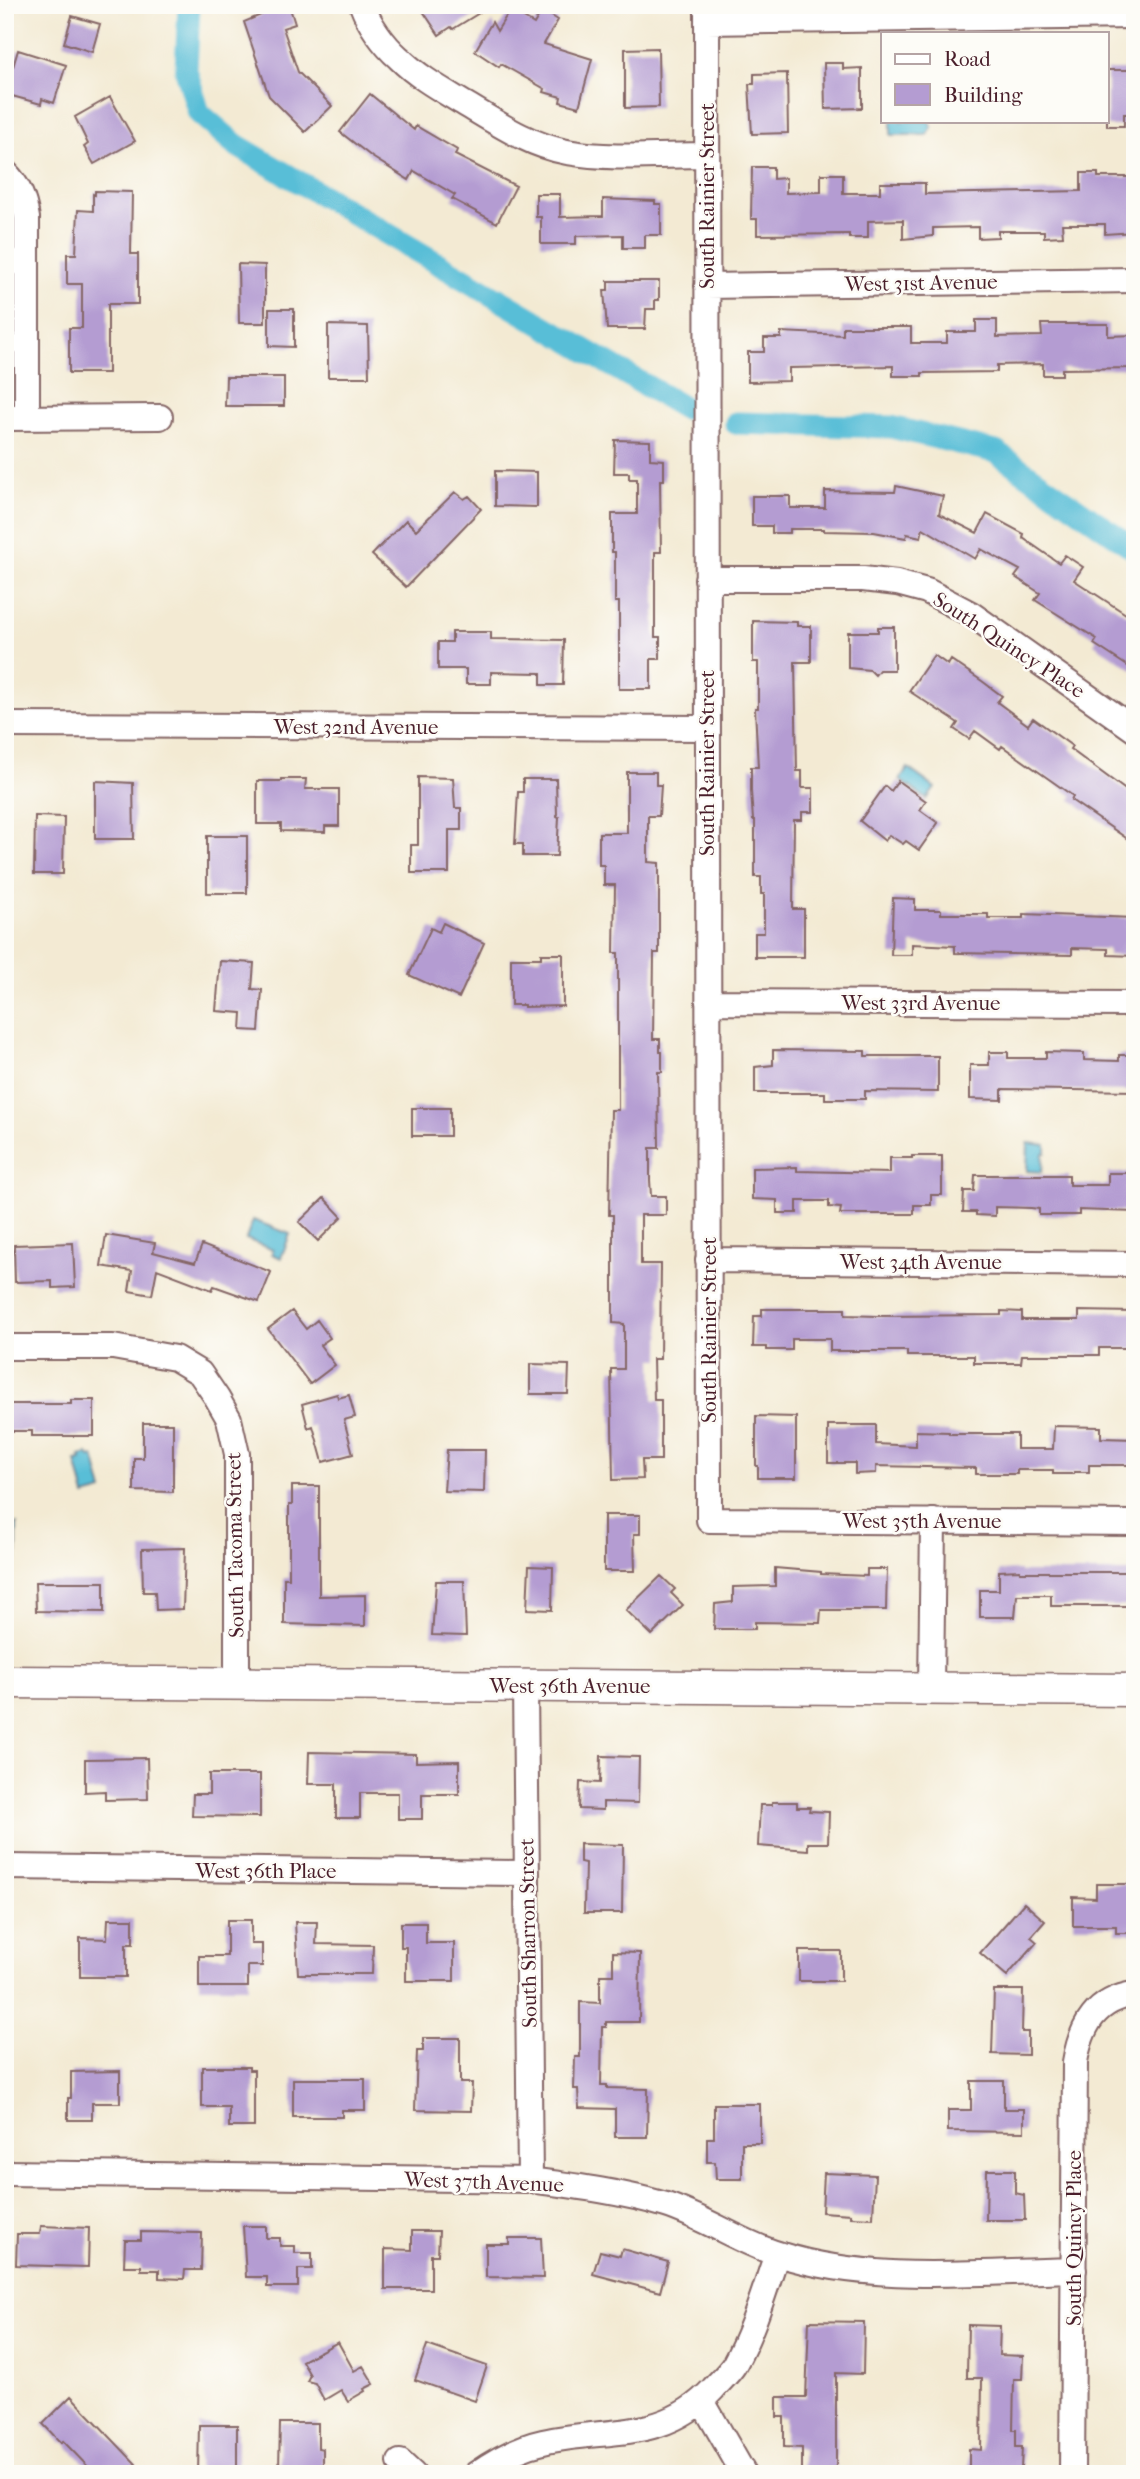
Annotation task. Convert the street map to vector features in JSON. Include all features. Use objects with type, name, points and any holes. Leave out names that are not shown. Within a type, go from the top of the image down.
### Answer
[{"type":"street","points":[[362,5],[383,40],[416,74],[510,131],[539,144],[566,152],[607,155],[706,155]]},
{"type":"street","points":[[707,14],[966,12],[1135,16]]},
{"type":"street","name":"South Rainier Street","points":[[707,14],[709,1520]]},
{"type":"street","points":[[5,172],[17,184],[24,202],[26,218],[16,418],[160,418]]},
{"type":"street","name":"West 31st Avenue","points":[[707,286],[1135,280]]},
{"type":"street","name":"South Quincy Place","points":[[707,579],[863,579],[897,583],[927,591],[951,601],[971,614],[1135,730]]},
{"type":"street","name":"West 32nd Avenue","points":[[5,725],[707,727]]},
{"type":"street","name":"West 33rd Avenue","points":[[708,1002],[1135,1004]]},
{"type":"street","name":"West 34th Avenue","points":[[708,1260],[1135,1264]]},
{"type":"street","name":"South Tacoma Street","points":[[5,1347],[113,1347],[174,1359],[200,1373],[229,1419],[237,1454],[237,1684]]},
{"type":"street","name":"West 35th Avenue","points":[[709,1520],[1135,1522]]},
{"type":"street","points":[[931,1689],[933,1521]]},
{"type":"street","name":"West 36th Avenue","points":[[5,1682],[1135,1690]]},
{"type":"street","name":"South Sharron Street","points":[[525,1686],[530,2180]]},
{"type":"street","name":"West 36th Place","points":[[5,1867],[527,1873]]},
{"type":"street","name":"South Quincy Place","points":[[1072,2474],[1075,2062],[1086,2025],[1099,2009],[1112,2000],[1135,1994]]},
{"type":"street","name":"West 37th Avenue","points":[[5,2173],[530,2180],[596,2189],[667,2206],[777,2254],[835,2267],[896,2273],[1074,2270]]},
{"type":"street","points":[[476,2474],[496,2460],[542,2442],[634,2431],[671,2421],[702,2401],[734,2366],[777,2254]]},
{"type":"street","points":[[702,2401],[744,2474]]},
{"type":"water","points":[[891,122],[930,122],[932,127],[927,135],[891,135]]},
{"type":"water","points":[[908,768],[935,788],[927,799],[900,780]]},
{"type":"water","points":[[1028,1143],[1046,1145],[1042,1172],[1027,1171]]},
{"type":"water","points":[[253,1220],[290,1234],[281,1258],[272,1254],[273,1250],[246,1239]]},
{"type":"water","points":[[88,1454],[90,1457],[94,1456],[103,1491],[85,1496],[76,1461],[81,1460],[80,1456]]},
{"type":"water","points":[[5,1524],[17,1524],[17,1560],[12,1560],[12,1564],[5,1564]]},
{"type":"building","points":[[289,5],[295,24],[283,28],[298,72],[332,106],[305,132],[269,96],[244,22]]},
{"type":"building","points":[[419,5],[492,5],[439,35]]},
{"type":"building","points":[[510,10],[534,24],[542,10],[558,20],[544,44],[592,59],[579,107],[560,102],[561,97],[544,92],[545,89],[501,64],[499,67],[475,51],[492,22],[497,31]]},
{"type":"building","points":[[72,16],[100,24],[92,52],[64,43]]},
{"type":"building","points":[[658,48],[659,107],[625,108],[625,49]]},
{"type":"building","points":[[18,50],[66,65],[54,103],[42,99],[41,104],[5,94]]},
{"type":"building","points":[[824,63],[843,63],[843,69],[862,68],[862,108],[825,109]]},
{"type":"building","points":[[1108,70],[1135,70],[1135,114],[1124,114],[1124,126],[1107,126]]},
{"type":"building","points":[[787,73],[788,133],[752,134],[749,84],[754,84],[754,74]]},
{"type":"building","points":[[370,94],[414,130],[416,126],[457,150],[455,155],[516,186],[497,223],[452,199],[455,195],[414,171],[409,180],[372,157],[340,132]]},
{"type":"building","points":[[110,97],[135,141],[94,164],[84,147],[88,144],[75,117]]},
{"type":"building","points":[[752,167],[773,167],[773,179],[786,178],[786,193],[821,192],[821,174],[843,174],[843,193],[880,193],[880,183],[925,183],[925,194],[1081,191],[1081,173],[1098,173],[1098,177],[1135,177],[1135,232],[1105,234],[1105,224],[1062,224],[1063,236],[1044,237],[1044,231],[998,231],[998,237],[978,238],[978,227],[933,228],[933,236],[903,239],[903,220],[868,221],[868,238],[849,238],[849,234],[757,235],[757,219],[751,219]]},
{"type":"building","points":[[95,191],[132,192],[131,254],[138,254],[138,304],[108,304],[108,373],[69,373],[69,328],[82,328],[82,284],[67,284],[67,254],[76,254],[78,210],[93,211]]},
{"type":"building","points":[[536,194],[560,194],[560,217],[603,216],[603,199],[655,201],[655,204],[661,204],[661,235],[645,235],[645,248],[623,248],[623,235],[576,236],[576,244],[541,244],[541,217],[536,217]]},
{"type":"building","points":[[238,264],[265,265],[265,323],[239,323]]},
{"type":"building","points":[[608,281],[659,281],[659,300],[655,300],[655,309],[646,309],[645,329],[607,329],[604,290],[608,290]]},
{"type":"building","points":[[269,309],[294,309],[294,347],[269,346]]},
{"type":"building","points":[[976,320],[997,320],[997,337],[1042,336],[1041,324],[1108,324],[1108,336],[1135,335],[1135,368],[1062,369],[1062,375],[1043,375],[1043,364],[997,365],[997,372],[893,376],[893,366],[789,368],[789,381],[748,382],[748,352],[764,352],[764,338],[781,338],[781,332],[843,335],[843,327],[911,327],[911,343],[947,343],[947,332],[976,332]]},
{"type":"building","points":[[328,325],[368,326],[369,377],[328,377]]},
{"type":"building","points":[[226,377],[284,377],[284,406],[225,406]]},
{"type":"building","points":[[615,440],[650,441],[650,459],[664,460],[664,480],[660,480],[661,552],[655,552],[655,637],[660,637],[660,659],[651,659],[651,689],[619,689],[619,602],[615,602],[612,514],[637,514],[637,479],[629,479],[629,473],[614,473]]},
{"type":"building","points":[[495,471],[537,472],[537,507],[495,506]]},
{"type":"building","points":[[896,486],[943,496],[939,514],[977,533],[987,514],[1024,534],[1023,538],[1059,563],[1065,555],[1083,567],[1074,580],[1135,620],[1135,671],[1094,644],[1097,639],[1035,600],[1040,593],[1015,577],[1020,570],[981,549],[975,559],[923,528],[921,537],[907,534],[906,538],[874,532],[824,529],[790,529],[790,533],[772,533],[772,526],[752,526],[752,496],[790,496],[790,508],[825,508],[825,491],[895,492]]},
{"type":"building","points":[[455,492],[464,499],[469,496],[481,509],[406,587],[372,555],[406,520],[416,530]]},
{"type":"building","points":[[753,621],[797,622],[797,626],[811,626],[811,662],[795,662],[797,771],[802,771],[802,788],[813,788],[813,812],[802,812],[802,820],[794,820],[793,909],[804,909],[804,957],[755,957],[755,933],[764,933],[764,894],[761,894],[761,877],[755,877],[755,820],[751,791],[751,767],[758,767],[755,708],[758,708],[758,662],[753,662]]},
{"type":"building","points":[[878,627],[894,627],[894,670],[879,670],[875,675],[870,670],[848,668],[848,632],[878,632]]},
{"type":"building","points":[[452,632],[491,632],[491,639],[564,640],[563,685],[541,685],[541,673],[491,672],[491,684],[466,684],[466,669],[438,669],[438,642],[452,642]]},
{"type":"building","points":[[934,655],[948,665],[951,660],[982,681],[1002,696],[997,702],[1028,725],[1033,718],[1135,797],[1135,844],[1071,800],[1073,796],[1002,746],[1000,749],[975,731],[969,739],[954,729],[958,723],[909,691]]},
{"type":"building","points":[[627,772],[656,772],[656,785],[661,785],[659,816],[648,816],[648,862],[659,863],[659,953],[654,953],[653,1039],[660,1039],[662,1052],[662,1072],[658,1072],[659,1148],[650,1148],[650,1180],[651,1196],[666,1196],[666,1215],[641,1215],[641,1264],[661,1264],[660,1359],[653,1359],[654,1400],[661,1400],[661,1460],[642,1460],[643,1479],[613,1480],[611,1369],[624,1369],[624,1324],[613,1323],[613,1215],[609,1215],[611,1110],[618,1110],[618,953],[614,953],[615,885],[604,885],[604,865],[599,865],[599,833],[627,833]]},
{"type":"building","points":[[418,777],[453,778],[455,808],[461,808],[461,830],[449,830],[449,873],[411,873],[411,845],[418,845]]},
{"type":"building","points":[[306,779],[305,789],[339,789],[339,826],[325,826],[325,832],[281,831],[281,824],[257,824],[257,781]]},
{"type":"building","points":[[523,779],[556,779],[559,817],[557,856],[523,856],[523,844],[515,844],[518,792],[523,792]]},
{"type":"building","points":[[95,781],[133,783],[134,839],[95,839]]},
{"type":"building","points":[[898,781],[926,801],[920,810],[938,823],[919,850],[906,841],[903,844],[889,835],[885,841],[860,821],[885,786],[891,791]]},
{"type":"building","points":[[35,816],[64,817],[63,874],[34,874]]},
{"type":"building","points":[[207,836],[247,836],[247,893],[207,893]]},
{"type":"building","points":[[893,898],[915,899],[915,910],[941,910],[941,914],[988,914],[988,918],[1023,918],[1023,914],[1135,918],[1135,956],[1108,955],[1108,949],[1072,948],[1072,955],[955,953],[955,946],[912,944],[912,955],[891,955]]},
{"type":"building","points":[[443,923],[484,943],[459,998],[409,975],[431,928],[439,932]]},
{"type":"building","points":[[541,954],[563,954],[563,1006],[511,1005],[511,958],[541,958]]},
{"type":"building","points":[[220,961],[254,963],[252,989],[262,990],[259,1031],[241,1030],[242,1013],[216,1011]]},
{"type":"building","points":[[773,1050],[865,1051],[865,1056],[938,1056],[938,1092],[865,1091],[865,1099],[825,1099],[825,1093],[755,1093],[755,1067],[773,1065]]},
{"type":"building","points":[[989,1052],[1008,1052],[1008,1058],[1046,1058],[1046,1052],[1084,1053],[1084,1060],[1119,1061],[1119,1055],[1135,1055],[1135,1091],[1002,1089],[1002,1100],[970,1099],[970,1065],[989,1065]]},
{"type":"building","points":[[412,1108],[450,1108],[450,1136],[412,1136]]},
{"type":"building","points":[[942,1156],[942,1195],[931,1195],[931,1205],[914,1205],[914,1214],[840,1214],[841,1208],[829,1207],[829,1201],[797,1201],[797,1213],[777,1213],[777,1200],[752,1199],[752,1168],[797,1167],[797,1171],[890,1173],[890,1158]]},
{"type":"building","points":[[1108,1173],[1135,1173],[1135,1212],[1079,1210],[1079,1215],[1039,1215],[1039,1209],[995,1207],[995,1216],[963,1212],[964,1191],[974,1191],[975,1175],[1069,1175],[1069,1185],[1108,1185]]},
{"type":"building","points":[[324,1198],[342,1217],[318,1241],[299,1222]]},
{"type":"building","points":[[106,1235],[155,1243],[153,1252],[195,1263],[202,1245],[271,1272],[259,1302],[214,1286],[212,1290],[157,1269],[152,1295],[129,1291],[132,1271],[101,1266]]},
{"type":"building","points":[[73,1243],[75,1287],[52,1288],[52,1281],[15,1282],[14,1245]]},
{"type":"building","points":[[762,1309],[845,1309],[845,1315],[877,1316],[1001,1315],[1001,1311],[1022,1312],[1022,1320],[1079,1320],[1079,1311],[1135,1312],[1135,1348],[1099,1348],[1099,1355],[1022,1355],[1021,1363],[974,1363],[974,1356],[907,1356],[907,1351],[830,1351],[830,1339],[792,1339],[792,1350],[767,1350],[767,1347],[753,1347],[754,1316],[762,1316]]},
{"type":"building","points":[[292,1311],[306,1329],[317,1320],[330,1338],[320,1345],[335,1365],[310,1384],[268,1329]]},
{"type":"building","points":[[530,1364],[569,1365],[568,1394],[530,1394]]},
{"type":"building","points":[[337,1394],[338,1398],[349,1395],[355,1417],[344,1420],[353,1454],[323,1462],[313,1426],[308,1428],[302,1404]]},
{"type":"building","points":[[71,1400],[94,1400],[94,1436],[32,1436],[32,1431],[5,1431],[5,1404],[71,1404]]},
{"type":"building","points":[[756,1416],[796,1417],[796,1478],[758,1478]]},
{"type":"building","points":[[143,1423],[173,1423],[173,1492],[134,1491],[134,1458],[143,1458]]},
{"type":"building","points":[[828,1425],[876,1425],[876,1444],[916,1446],[916,1431],[1017,1434],[1017,1449],[1053,1449],[1054,1426],[1101,1427],[1101,1438],[1135,1439],[1135,1465],[1089,1465],[1089,1472],[1074,1474],[1053,1474],[1053,1470],[1017,1470],[1017,1474],[976,1474],[976,1468],[876,1466],[876,1473],[855,1474],[855,1463],[828,1463]]},
{"type":"building","points":[[447,1450],[485,1450],[484,1492],[444,1491]]},
{"type":"building","points":[[292,1486],[319,1486],[319,1596],[365,1595],[365,1626],[284,1624],[284,1578],[289,1578],[289,1505],[292,1505]]},
{"type":"building","points":[[604,1515],[640,1515],[640,1534],[634,1534],[635,1571],[604,1571]]},
{"type":"building","points":[[185,1548],[183,1609],[156,1610],[155,1592],[143,1592],[142,1549]]},
{"type":"building","points":[[529,1566],[553,1567],[552,1610],[527,1609]]},
{"type":"building","points":[[775,1568],[867,1576],[867,1569],[887,1569],[886,1610],[821,1610],[820,1623],[755,1622],[755,1629],[714,1629],[715,1604],[733,1602],[733,1587],[775,1586]]},
{"type":"building","points":[[999,1571],[1135,1572],[1135,1606],[1051,1606],[1051,1595],[1017,1595],[1015,1617],[980,1617],[980,1590],[999,1590]]},
{"type":"building","points":[[661,1576],[675,1589],[671,1593],[683,1605],[652,1635],[626,1610]]},
{"type":"building","points":[[436,1581],[464,1581],[466,1636],[432,1635]]},
{"type":"building","points":[[35,1582],[104,1582],[104,1612],[36,1611]]},
{"type":"building","points":[[309,1752],[416,1754],[416,1762],[459,1761],[459,1794],[422,1794],[422,1819],[398,1819],[398,1793],[360,1793],[360,1818],[336,1818],[336,1784],[308,1784]]},
{"type":"building","points":[[601,1756],[639,1757],[638,1803],[603,1802],[603,1810],[579,1809],[580,1782],[600,1783]]},
{"type":"building","points":[[147,1758],[148,1799],[105,1800],[105,1791],[85,1792],[85,1759]]},
{"type":"building","points":[[209,1774],[260,1774],[260,1817],[192,1816],[193,1794],[209,1794]]},
{"type":"building","points":[[772,1802],[797,1802],[797,1807],[810,1807],[809,1811],[829,1812],[828,1843],[808,1843],[808,1850],[758,1846],[760,1805],[772,1805]]},
{"type":"building","points":[[580,1844],[623,1845],[622,1913],[584,1913],[585,1863],[580,1862]]},
{"type":"building","points":[[1096,1884],[1135,1884],[1135,1933],[1116,1933],[1116,1926],[1073,1926],[1073,1897],[1096,1898]]},
{"type":"building","points":[[1024,1903],[1045,1921],[1031,1937],[1037,1942],[1007,1976],[980,1953]]},
{"type":"building","points":[[108,1919],[133,1919],[133,1944],[126,1944],[126,1977],[80,1977],[80,1938],[107,1939]]},
{"type":"building","points":[[227,1920],[251,1920],[251,1944],[262,1944],[262,1966],[248,1966],[248,1987],[199,1987],[199,1956],[227,1956]]},
{"type":"building","points":[[295,1922],[317,1922],[316,1944],[373,1945],[372,1974],[298,1974]]},
{"type":"building","points":[[401,1923],[426,1923],[426,1943],[454,1943],[454,1981],[406,1981],[406,1947],[401,1947]]},
{"type":"building","points":[[799,1951],[841,1951],[841,1981],[799,1981]]},
{"type":"building","points":[[613,1952],[640,1953],[639,2022],[606,2022],[606,2027],[602,2027],[601,2085],[607,2085],[607,2088],[648,2089],[647,2137],[615,2137],[615,2109],[579,2108],[578,2089],[574,2089],[575,2057],[580,2057],[580,2002],[600,2003],[600,1975],[613,1975]]},
{"type":"building","points":[[994,1990],[1023,1990],[1022,2032],[1028,2032],[1028,2055],[992,2054]]},
{"type":"building","points":[[423,2038],[460,2038],[460,2083],[472,2083],[471,2111],[415,2110],[417,2051],[423,2051]]},
{"type":"building","points":[[202,2067],[249,2067],[249,2070],[254,2070],[254,2127],[229,2127],[229,2107],[202,2107]]},
{"type":"building","points":[[120,2071],[120,2103],[92,2103],[92,2120],[68,2120],[71,2072]]},
{"type":"building","points":[[293,2079],[365,2079],[365,2110],[342,2110],[342,2117],[293,2117]]},
{"type":"building","points":[[971,2081],[1004,2081],[1004,2109],[1024,2109],[1024,2132],[948,2131],[948,2110],[971,2110]]},
{"type":"building","points":[[714,2104],[760,2104],[760,2143],[742,2143],[742,2179],[716,2179],[715,2162],[707,2162],[707,2138],[714,2138]]},
{"type":"building","points":[[987,2170],[1015,2170],[1015,2193],[1024,2195],[1025,2220],[986,2220]]},
{"type":"building","points":[[824,2173],[875,2175],[873,2218],[822,2212]]},
{"type":"building","points":[[41,2226],[89,2228],[88,2267],[16,2265],[17,2234],[40,2234]]},
{"type":"building","points":[[243,2226],[266,2226],[266,2238],[280,2238],[280,2246],[295,2246],[295,2253],[312,2253],[312,2269],[298,2269],[298,2287],[267,2287],[267,2277],[246,2277]]},
{"type":"building","points":[[412,2231],[439,2231],[438,2255],[431,2255],[431,2289],[385,2289],[385,2249],[412,2250]]},
{"type":"building","points":[[141,2232],[202,2233],[201,2270],[185,2270],[184,2279],[159,2278],[159,2270],[124,2266],[125,2240],[141,2240]]},
{"type":"building","points":[[509,2238],[541,2238],[543,2278],[486,2277],[486,2244],[509,2244]]},
{"type":"building","points":[[622,2249],[668,2262],[660,2292],[593,2274],[600,2251],[620,2256]]},
{"type":"building","points":[[809,2321],[864,2322],[863,2374],[836,2373],[836,2474],[802,2474],[802,2448],[784,2447],[784,2417],[777,2417],[777,2397],[806,2397]]},
{"type":"building","points":[[968,2325],[1000,2326],[999,2355],[1023,2356],[1022,2379],[1014,2379],[1013,2430],[1016,2430],[1016,2447],[1022,2447],[1021,2469],[1012,2469],[1012,2474],[969,2474],[969,2449],[981,2450],[982,2378],[967,2378]]},
{"type":"building","points":[[338,2342],[354,2371],[363,2366],[374,2384],[348,2401],[341,2390],[324,2400],[315,2383],[307,2381],[310,2375],[302,2361]]},
{"type":"building","points":[[427,2345],[487,2366],[475,2401],[415,2380]]},
{"type":"building","points":[[71,2396],[136,2464],[127,2474],[95,2474],[43,2424]]},
{"type":"building","points":[[280,2423],[318,2423],[318,2448],[323,2449],[323,2469],[279,2469]]},
{"type":"building","points":[[199,2425],[237,2425],[237,2474],[198,2474]]},
{"type":"waterway","points":[[189,5],[186,70],[199,113],[236,145],[684,408]]},
{"type":"waterway","points":[[736,423],[891,427],[996,452],[1135,549]]}]
